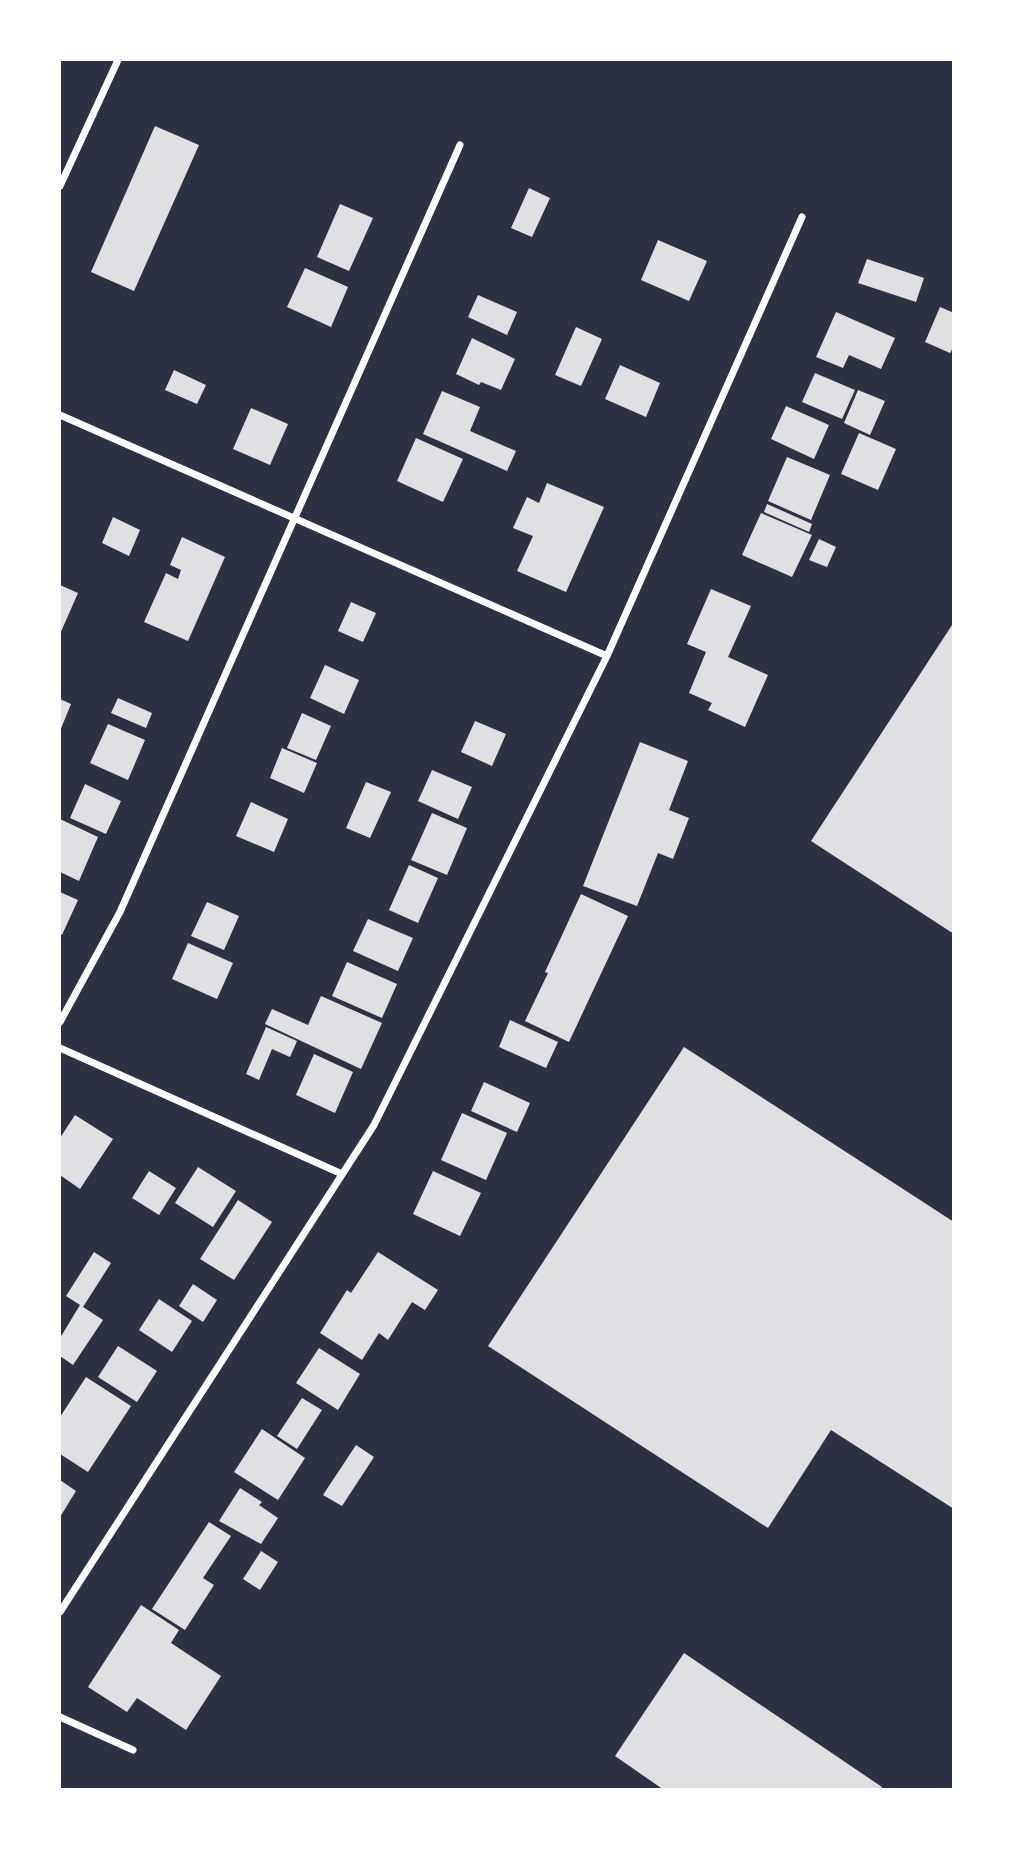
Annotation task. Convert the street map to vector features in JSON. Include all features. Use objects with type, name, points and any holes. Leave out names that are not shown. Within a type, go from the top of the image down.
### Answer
[{"type":"street","points":[[60,186],[118,60]]},
{"type":"street","points":[[60,1022],[120,912],[460,145]]},
{"type":"street","points":[[60,1612],[374,1125],[607,656],[802,217]]},
{"type":"street","points":[[60,415],[607,656]]},
{"type":"street","points":[[60,1048],[342,1174]]},
{"type":"street","points":[[60,1717],[133,1750]]},
{"type":"building","points":[[155,126],[199,145],[134,291],[91,272]]},
{"type":"building","points":[[529,188],[550,198],[532,237],[511,228]]},
{"type":"building","points":[[340,204],[373,218],[349,271],[317,257]]},
{"type":"building","points":[[658,240],[707,261],[689,301],[641,280]]},
{"type":"building","points":[[867,259],[924,278],[916,302],[858,283]]},
{"type":"building","points":[[305,268],[348,287],[331,327],[287,307]]},
{"type":"building","points":[[478,295],[517,312],[507,335],[468,317]]},
{"type":"building","points":[[940,307],[954,313],[954,346],[950,353],[925,342]]},
{"type":"building","points":[[836,312],[895,338],[881,369],[849,355],[843,368],[816,357]]},
{"type":"building","points":[[576,327],[602,339],[581,386],[555,375]]},
{"type":"building","points":[[472,338],[515,359],[501,390],[481,382],[479,385],[456,374]]},
{"type":"building","points":[[620,365],[660,383],[646,417],[605,399]]},
{"type":"building","points":[[174,370],[206,385],[197,404],[165,390]]},
{"type":"building","points":[[815,373],[855,390],[842,419],[802,402]]},
{"type":"building","points":[[858,390],[885,401],[870,435],[844,423]]},
{"type":"building","points":[[442,391],[480,407],[470,431],[516,451],[507,471],[423,434]]},
{"type":"building","points":[[786,406],[829,425],[814,459],[771,439]]},
{"type":"building","points":[[251,408],[288,424],[270,465],[233,449]]},
{"type":"building","points":[[859,433],[896,449],[878,490],[841,474]]},
{"type":"building","points":[[416,438],[463,459],[443,502],[397,481]]},
{"type":"building","points":[[787,457],[830,475],[811,520],[768,501]]},
{"type":"building","points":[[547,483],[604,507],[566,592],[517,571],[533,536],[513,528],[527,497],[539,503]]},
{"type":"building","points":[[767,504],[812,524],[809,532],[764,512]]},
{"type":"building","points":[[761,513],[812,535],[792,577],[742,555]]},
{"type":"building","points":[[113,517],[140,530],[129,556],[102,543]]},
{"type":"building","points":[[182,537],[225,557],[188,641],[144,622],[166,573],[178,579],[181,570],[170,565]]},
{"type":"building","points":[[819,539],[836,547],[827,567],[809,560]]},
{"type":"building","points":[[60,585],[78,593],[60,634]]},
{"type":"building","points":[[711,589],[751,606],[728,657],[768,675],[745,727],[708,710],[712,703],[689,693],[706,652],[687,644]]},
{"type":"building","points":[[351,602],[376,613],[363,642],[338,631]]},
{"type":"building","points":[[954,622],[954,934],[811,841]]},
{"type":"building","points":[[325,665],[359,680],[344,714],[310,698]]},
{"type":"building","points":[[118,698],[152,713],[146,728],[111,713]]},
{"type":"building","points":[[60,699],[71,704],[60,731]]},
{"type":"building","points":[[302,713],[331,726],[316,760],[287,748]]},
{"type":"building","points":[[475,721],[506,734],[492,766],[461,752]]},
{"type":"building","points":[[108,724],[145,740],[128,780],[90,763]]},
{"type":"building","points":[[640,742],[688,761],[669,810],[689,818],[673,859],[658,853],[637,906],[583,886]]},
{"type":"building","points":[[282,748],[317,763],[304,793],[270,778]]},
{"type":"building","points":[[432,770],[472,787],[458,819],[418,801]]},
{"type":"building","points":[[366,782],[391,792],[370,838],[346,828]]},
{"type":"building","points":[[85,784],[121,801],[106,834],[70,818]]},
{"type":"building","points":[[251,802],[288,819],[274,852],[236,836]]},
{"type":"building","points":[[432,813],[467,828],[447,875],[411,860]]},
{"type":"building","points":[[60,819],[98,837],[79,881],[60,872]]},
{"type":"building","points":[[409,865],[438,878],[418,923],[389,910]]},
{"type":"building","points":[[60,892],[78,900],[62,935],[60,933]]},
{"type":"building","points":[[581,894],[628,916],[569,1042],[525,1021]]},
{"type":"building","points":[[207,902],[239,916],[224,950],[191,936]]},
{"type":"building","points":[[368,919],[413,938],[398,971],[353,951]]},
{"type":"building","points":[[188,943],[233,963],[217,999],[172,979]]},
{"type":"building","points":[[347,962],[397,984],[382,1018],[332,996]]},
{"type":"building","points":[[321,996],[382,1023],[361,1069],[265,1024],[272,1009],[308,1025]]},
{"type":"building","points":[[510,1020],[558,1042],[546,1068],[499,1047]]},
{"type":"building","points":[[266,1027],[297,1041],[290,1057],[272,1049],[259,1080],[246,1074]]},
{"type":"building","points":[[684,1047],[954,1222],[954,1509],[831,1430],[768,1528],[488,1346]]},
{"type":"building","points":[[314,1054],[353,1072],[335,1113],[296,1095]]},
{"type":"building","points":[[484,1082],[530,1103],[517,1132],[471,1111]]},
{"type":"building","points":[[462,1113],[507,1133],[486,1180],[441,1160]]},
{"type":"building","points":[[75,1115],[113,1139],[80,1189],[60,1175],[60,1138]]},
{"type":"building","points":[[198,1167],[236,1191],[213,1227],[175,1203]]},
{"type":"building","points":[[149,1171],[176,1188],[159,1215],[132,1198]]},
{"type":"building","points":[[433,1171],[481,1193],[460,1236],[413,1214]]},
{"type":"building","points":[[238,1200],[272,1222],[234,1280],[200,1259]]},
{"type":"building","points":[[94,1252],[111,1263],[83,1307],[103,1320],[73,1365],[60,1356],[60,1338],[80,1305],[66,1296]]},
{"type":"building","points":[[378,1252],[438,1290],[425,1310],[412,1302],[388,1340],[379,1333],[362,1360],[320,1333],[347,1290],[351,1293]]},
{"type":"building","points":[[193,1284],[217,1300],[203,1322],[179,1306]]},
{"type":"building","points":[[159,1299],[192,1321],[172,1352],[139,1330]]},
{"type":"building","points":[[118,1346],[157,1371],[137,1402],[98,1377]]},
{"type":"building","points":[[319,1348],[360,1374],[338,1410],[296,1383]]},
{"type":"building","points":[[86,1377],[131,1406],[88,1472],[60,1454],[60,1417]]},
{"type":"building","points":[[302,1398],[322,1410],[297,1449],[277,1436]]},
{"type":"building","points":[[262,1429],[305,1458],[278,1500],[234,1472]]},
{"type":"building","points":[[356,1445],[374,1457],[342,1506],[323,1495]]},
{"type":"building","points":[[60,1480],[76,1491],[60,1517]]},
{"type":"building","points":[[240,1488],[262,1502],[259,1505],[278,1518],[261,1544],[219,1521]]},
{"type":"building","points":[[209,1522],[231,1536],[203,1578],[214,1585],[185,1630],[152,1609]]},
{"type":"building","points":[[261,1551],[278,1562],[260,1590],[243,1579]]},
{"type":"building","points":[[141,1605],[179,1630],[171,1643],[221,1676],[186,1730],[137,1698],[127,1712],[88,1687]]},
{"type":"building","points":[[684,1653],[882,1787],[880,1790],[664,1790],[615,1756]]}]
